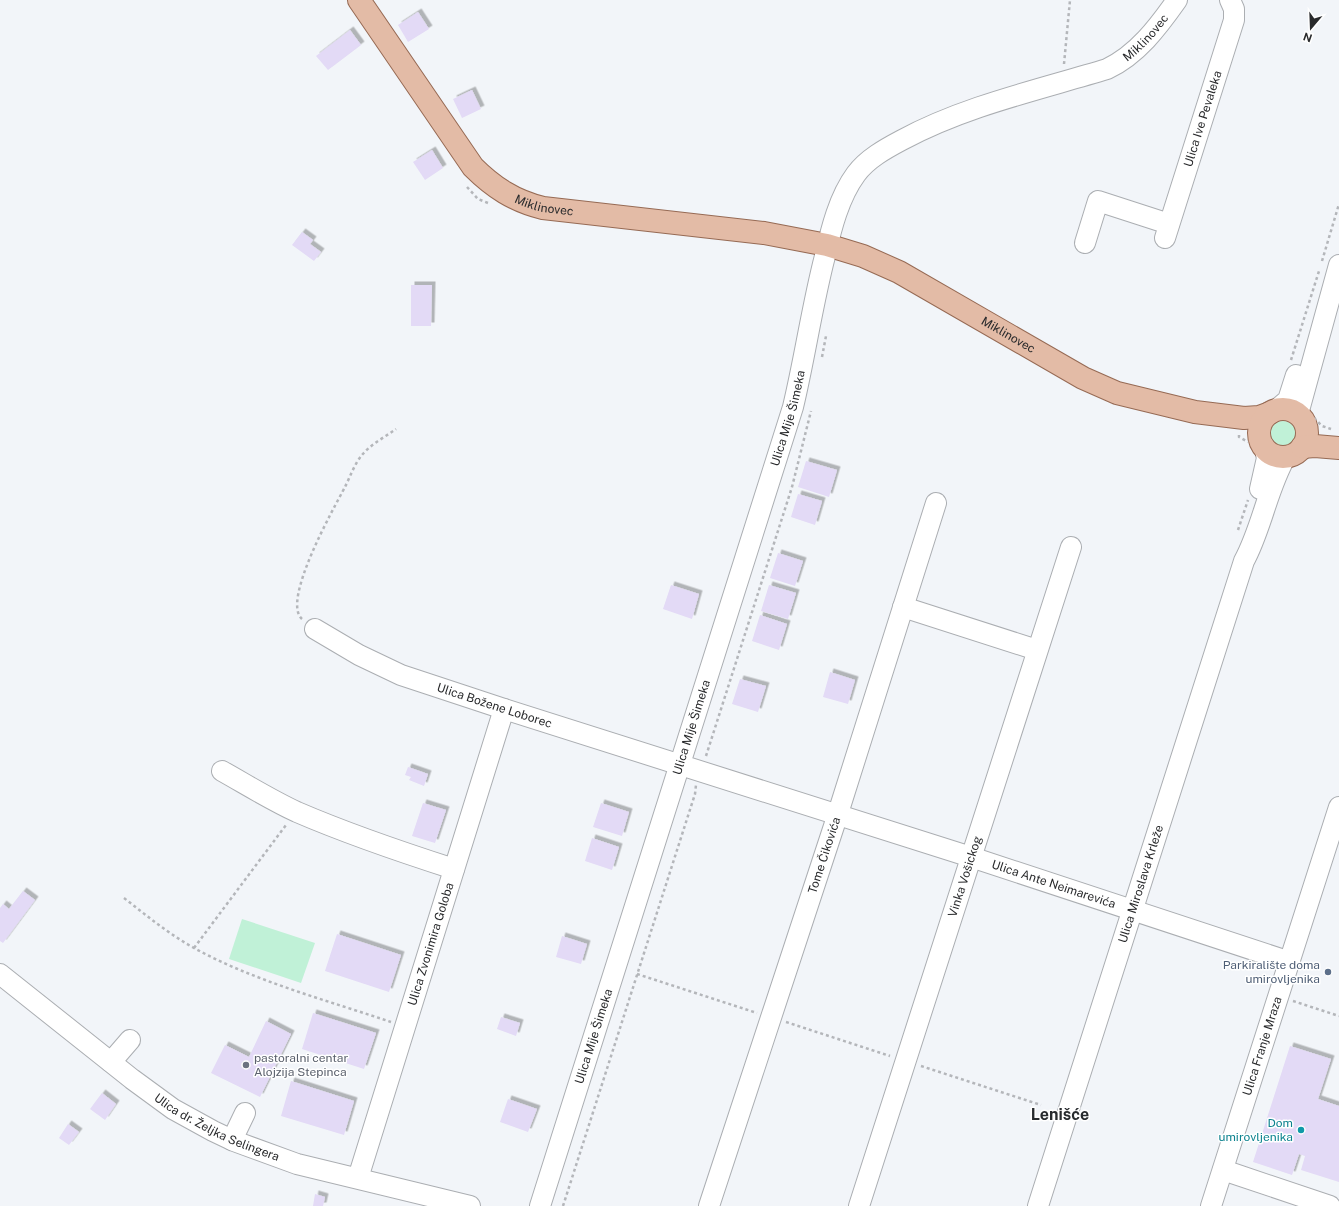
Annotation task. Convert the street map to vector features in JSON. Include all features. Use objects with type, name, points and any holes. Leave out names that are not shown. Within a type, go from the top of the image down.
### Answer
[{"type":"main road","name":"Miklinovec","points":[[359,0],[473,167],[490,184],[525,203],[543,208],[757,232],[827,245],[863,256],[899,272],[1099,386],[1133,398],[1195,412],[1244,418],[1259,417],[1273,412]]},
{"type":"main road","points":[[1262,442],[1262,424],[1273,412],[1284,409],[1298,436],[1315,446],[1339,448]]},
{"type":"main road","name":"Miklinovec","points":[[1195,412],[1210,419],[1248,431],[1274,454],[1298,436]]},
{"type":"main road","points":[[1298,436],[1339,440]]},
{"type":"street","name":"Miklinovec","points":[[827,245],[839,206],[856,175],[868,162],[885,149],[943,120],[1008,98],[1107,69],[1128,57],[1147,39],[1177,0]]},
{"type":"street","name":"Ulica Ive Pevaleka","points":[[1085,243],[1098,201],[1167,231],[1234,20],[1234,8],[1230,0]]},
{"type":"street","name":"Ulica Mije Šimeka","points":[[540,1206],[793,407],[827,245]]},
{"type":"street","name":"Ulica Miroslava Krleže","points":[[1038,1206],[1244,561],[1252,545],[1277,474],[1298,436],[1331,292],[1339,266]]},
{"type":"street","name":"Ulica Miroslava Krleže","points":[[1273,412],[1288,400],[1307,342],[1331,292]]},
{"type":"street","name":"Ulica Miroslava Krleže","points":[[1244,561],[1244,542],[1266,467],[1267,458],[1262,442]]},
{"type":"street","name":"Tome Čikovića","points":[[709,1206],[837,814],[936,503]]},
{"type":"street","name":"Vinka Vošickog","points":[[859,1206],[1071,547]]},
{"type":"street","points":[[903,607],[1037,650]]},
{"type":"street","name":"Ulica Božene Loborec","points":[[315,630],[359,655],[401,675],[680,765]]},
{"type":"street","name":"Ulica Zvonimira Goloba","points":[[358,1178],[504,709]]},
{"type":"street","name":"Ulica Ante Neimarevića","points":[[680,765],[971,857],[1290,962]]},
{"type":"street","points":[[222,771],[261,794],[297,812],[368,840],[454,869]]},
{"type":"street","name":"Ulica Franje Mraza","points":[[1211,1206],[1339,807]]},
{"type":"street","name":"Ulica dr. Željka Selingera","points":[[0,974],[173,1109],[232,1140],[297,1164],[470,1206]]},
{"type":"street","points":[[111,1062],[130,1040]]},
{"type":"street","points":[[232,1140],[245,1113]]},
{"type":"street","points":[[1223,1170],[1330,1206]]},
{"type":"path","points":[[1062,83],[1070,0]]},
{"type":"path","points":[[466,186],[478,199],[490,204]]},
{"type":"path","points":[[1290,366],[1339,204]]},
{"type":"path","points":[[821,362],[826,333]]},
{"type":"path","points":[[563,1206],[695,794],[700,771],[792,487],[812,406]]},
{"type":"path","points":[[315,630],[300,617],[297,605],[300,586],[307,563],[330,514],[361,456],[396,429]]},
{"type":"path","points":[[1232,435],[1239,437]]},
{"type":"path","points":[[194,948],[297,812]]},
{"type":"path","points":[[124,898],[156,924],[194,948],[246,972],[386,1020],[405,1024]]},
{"type":"path","points":[[637,974],[770,1017]]},
{"type":"path","points":[[1289,1000],[1339,1016]]},
{"type":"green space","points":[[1283,421],[1292,425],[1296,434],[1292,443],[1283,447],[1274,443],[1270,434],[1274,425]]},
{"type":"green space","points":[[242,919],[315,943],[301,983],[229,959]]},
{"type":"building","points":[[418,12],[429,29],[408,42],[398,25]]},
{"type":"building","points":[[350,30],[361,45],[328,70],[316,56]]},
{"type":"building","points":[[472,90],[481,109],[462,118],[453,99]]},
{"type":"building","points":[[432,150],[443,168],[425,180],[413,162]]},
{"type":"building","points":[[302,232],[313,240],[310,244],[321,252],[314,261],[292,245]]},
{"type":"building","points":[[411,285],[432,285],[431,326],[411,326]]},
{"type":"building","points":[[806,461],[837,470],[829,497],[798,487]]},
{"type":"building","points":[[798,494],[822,501],[815,525],[791,517]]},
{"type":"building","points":[[778,553],[803,561],[795,586],[770,578]]},
{"type":"building","points":[[671,585],[699,594],[692,619],[663,609]]},
{"type":"building","points":[[769,585],[796,593],[788,619],[761,611]]},
{"type":"building","points":[[760,615],[787,624],[779,650],[752,641]]},
{"type":"building","points":[[830,672],[855,680],[848,704],[823,697]]},
{"type":"building","points":[[740,679],[766,686],[758,712],[732,704]]},
{"type":"building","points":[[408,767],[428,774],[424,786],[409,780],[411,777],[405,775]]},
{"type":"building","points":[[423,803],[446,810],[435,843],[412,836]]},
{"type":"building","points":[[601,803],[629,812],[622,836],[593,827]]},
{"type":"building","points":[[592,838],[619,847],[612,870],[585,861]]},
{"type":"building","points":[[23,891],[35,900],[3,943],[0,941],[0,908],[3,904],[9,909]]},
{"type":"building","points":[[337,934],[401,955],[389,992],[325,971]]},
{"type":"building","points":[[562,936],[587,944],[581,964],[556,957]]},
{"type":"building","points":[[313,1013],[376,1033],[364,1069],[302,1049]]},
{"type":"building","points":[[501,1017],[520,1023],[516,1036],[497,1029]]},
{"type":"building","name":"pastoralni centar Alojzija Stepinca","points":[[266,1021],[291,1034],[260,1097],[211,1073],[225,1045],[249,1057]]},
{"type":"building","name":"Dom umirovljenika","points":[[1290,1046],[1331,1059],[1318,1099],[1339,1106],[1339,1182],[1301,1170],[1305,1156],[1299,1154],[1292,1175],[1253,1162]]},
{"type":"building","points":[[291,1081],[354,1101],[344,1135],[281,1116]]},
{"type":"building","points":[[102,1093],[116,1104],[105,1120],[90,1109]]},
{"type":"building","points":[[508,1099],[537,1109],[528,1132],[500,1122]]},
{"type":"building","points":[[68,1124],[79,1132],[69,1145],[59,1138]]},
{"type":"building","points":[[315,1194],[325,1197],[323,1206],[313,1206]]},
{"type":"place","name":"Parkiralište doma umirovljenika","points":[[1328,972]]},
{"type":"place","name":"pastoralni centar Alojzija Stepinca","points":[[246,1065]]},
{"type":"place","name":"Dom umirovljenika","points":[[1301,1130]]},
{"type":"district","name":"Lenišće","points":[[1060,1114]]}]
